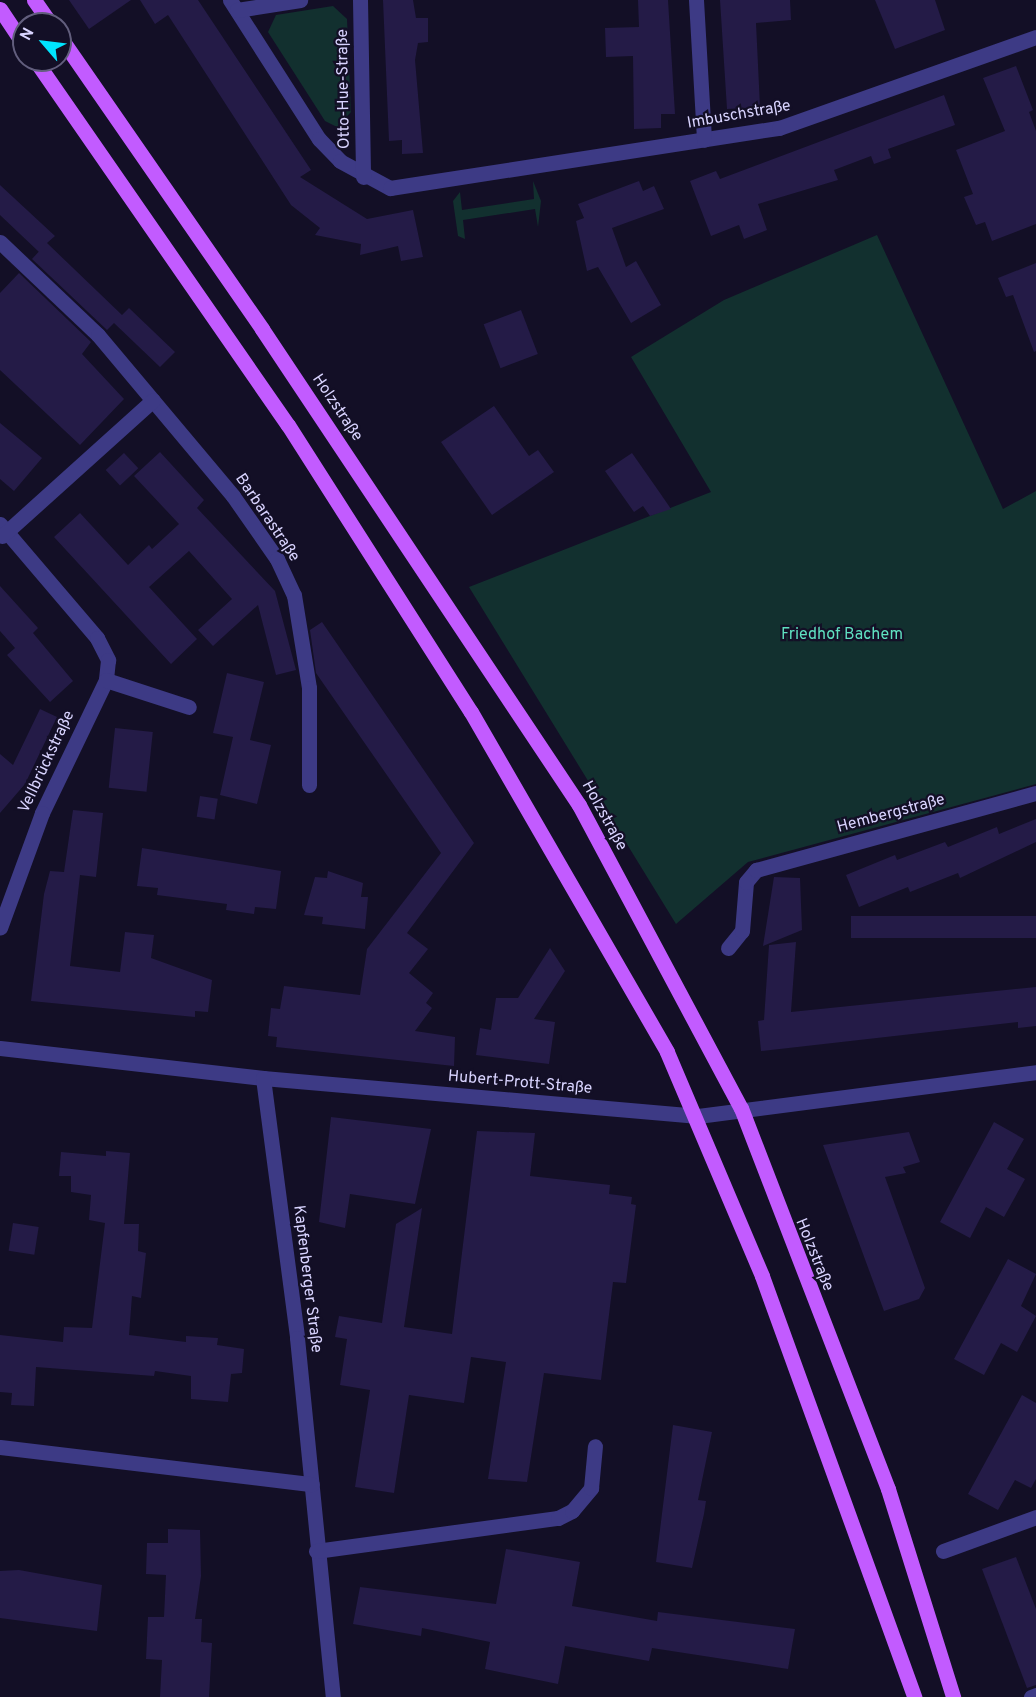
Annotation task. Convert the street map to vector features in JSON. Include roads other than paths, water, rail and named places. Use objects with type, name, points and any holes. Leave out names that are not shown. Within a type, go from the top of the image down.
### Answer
[{"type":"main road","points":[[0,9],[12,27]]},
{"type":"main road","name":"Holzstraße","points":[[72,54],[262,329],[579,805],[741,1108],[888,1489],[953,1697]]},
{"type":"main road","points":[[43,72],[288,425],[471,712],[667,1052],[698,1116],[762,1276],[914,1697]]},
{"type":"street","points":[[300,0],[233,5],[320,139],[363,177]]},
{"type":"street","name":"Otto-Hue-Straße","points":[[360,0],[363,177]]},
{"type":"street","points":[[696,0],[704,140]]},
{"type":"street","name":"Imbuschstraße","points":[[363,177],[390,188],[436,183],[704,140],[806,120],[1036,37]]},
{"type":"street","name":"Barbarastraße","points":[[0,242],[98,335],[233,496],[277,559],[294,595],[309,688],[309,785]]},
{"type":"street","points":[[153,400],[3,531],[97,638],[108,660],[106,680],[189,707]]},
{"type":"street","name":"Vellbrückstraße","points":[[0,928],[42,813],[106,680]]},
{"type":"street","name":"Hembergstraße","points":[[728,948],[742,931],[746,882],[756,870],[1036,793]]},
{"type":"street","name":"Hubert-Prott-Straße","points":[[0,1048],[263,1078],[698,1116],[741,1108],[1036,1072]]},
{"type":"street","name":"Kapfenberger Straße","points":[[263,1078],[312,1485],[316,1551],[333,1697]]},
{"type":"street","points":[[316,1551],[558,1518],[572,1511],[591,1488],[595,1446]]},
{"type":"street","points":[[0,1447],[312,1485]]},
{"type":"street","points":[[943,1551],[1036,1517]]},
{"type":"street","points":[[1031,1697],[1036,1695]]},
{"type":"park label","name":"Friedhof Bachem","points":[[842,635]]}]
